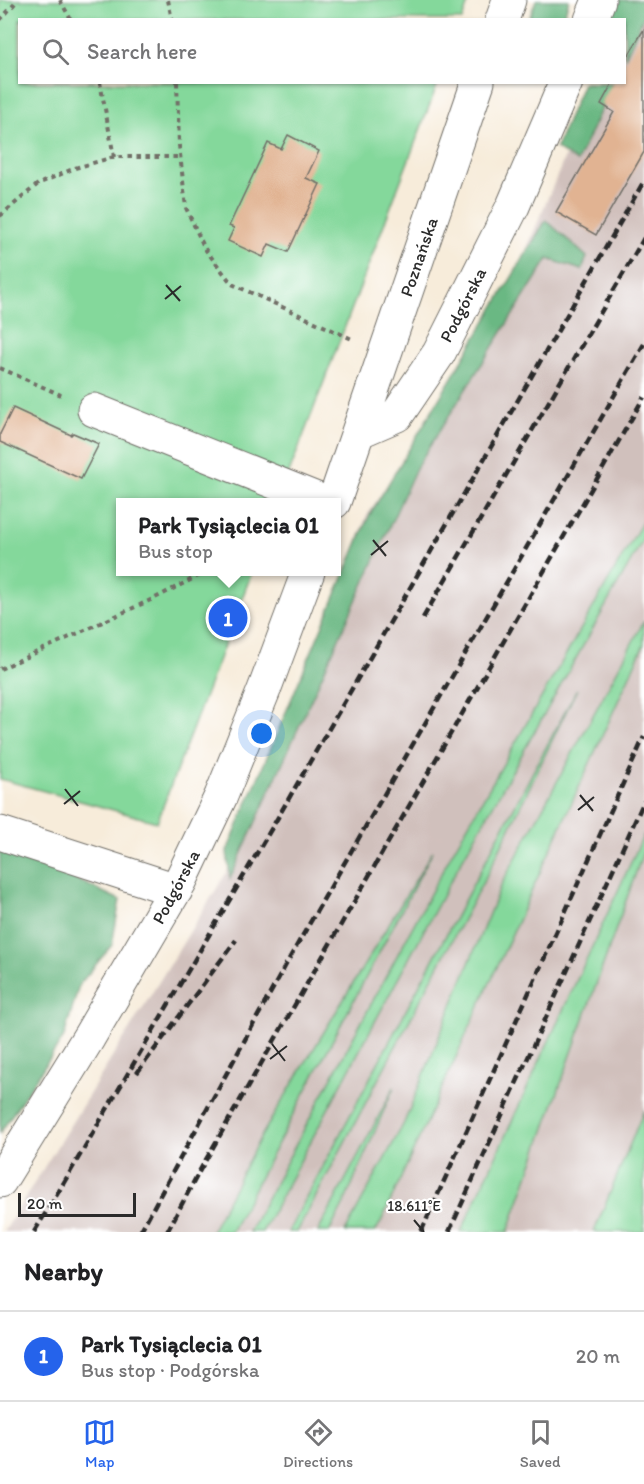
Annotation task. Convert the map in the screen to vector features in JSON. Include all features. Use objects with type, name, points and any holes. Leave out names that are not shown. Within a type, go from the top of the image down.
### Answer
[{"type":"street","points":[[503,18],[509,0]]},
{"type":"street","points":[[592,18],[599,0]]},
{"type":"street","name":"Poznańska","points":[[360,431],[477,84]]},
{"type":"street","name":"Podgórska","points":[[360,431],[397,415],[439,353],[513,206],[565,84]]},
{"type":"street","points":[[94,410],[314,498]]},
{"type":"street","points":[[335,498],[360,431]]},
{"type":"street","name":"Podgórska","points":[[0,1180],[176,890],[230,775],[306,576]]},
{"type":"street","points":[[0,833],[176,890]]},
{"type":"path","points":[[0,20],[18,0]]},
{"type":"path","points":[[60,0],[70,18]]},
{"type":"path","points":[[168,0],[172,18]]},
{"type":"path","points":[[100,84],[114,157]]},
{"type":"path","points":[[177,84],[180,157],[186,208],[205,249],[232,284],[354,340]]},
{"type":"path","points":[[1,213],[38,184],[75,168],[114,157],[180,157]]},
{"type":"path","points":[[0,368],[94,410]]},
{"type":"path","points":[[0,669],[198,576]]},
{"type":"shaded area","points":[[644,0],[644,1232],[4,1232],[243,846],[366,517],[500,312],[596,84],[626,84],[626,18]]},
{"type":"green space","points":[[0,0],[469,0],[463,18],[18,18],[18,84],[438,84],[280,498],[116,498],[116,576],[250,576],[157,822],[0,779]]},
{"type":"green space","points":[[536,0],[569,0],[563,18],[529,18]]},
{"type":"green space","points":[[616,0],[644,0],[644,16],[626,56],[626,18],[609,18]]},
{"type":"green space","points":[[583,84],[613,84],[577,162],[556,148]]},
{"type":"green space","points":[[546,220],[587,257],[582,270],[548,259],[416,468],[230,879],[227,851],[369,516]]},
{"type":"green space","points":[[644,519],[644,538],[457,869],[262,1232],[249,1232],[452,853]]},
{"type":"green space","points":[[644,621],[644,644],[380,1224],[375,1232],[345,1232],[404,1123],[500,887]]},
{"type":"green space","points":[[577,689],[490,869],[297,1232],[288,1232]]},
{"type":"green space","points":[[644,834],[644,850],[508,1232],[461,1232]]},
{"type":"green space","points":[[0,849],[52,868],[120,900],[112,945],[79,985],[64,1037],[0,1133]]},
{"type":"green space","points":[[433,851],[231,1232],[211,1232],[260,1138]]},
{"type":"green space","points":[[394,1087],[342,1208],[329,1232],[318,1232]]},
{"type":"green space","points":[[644,1110],[644,1232],[594,1232]]},
{"type":"building","points":[[644,29],[644,152],[596,235],[556,212],[614,112],[601,104],[612,84],[626,84],[626,60]]},
{"type":"building","points":[[288,135],[319,151],[306,178],[320,184],[288,252],[269,244],[263,257],[228,241],[234,228],[229,226],[268,143],[281,149]]},
{"type":"building","points":[[13,408],[71,435],[73,433],[99,444],[81,479],[0,442],[0,434]]},
{"type":"railway","points":[[49,1208],[277,819],[644,181]]},
{"type":"railway","points":[[423,618],[644,238]]},
{"type":"railway","points":[[140,1232],[289,959],[644,344]]},
{"type":"railway","points":[[167,1232],[200,1170],[644,397]]},
{"type":"railway","points":[[421,1232],[644,737]]},
{"type":"railway","points":[[449,1232],[644,801]]},
{"type":"railway","points":[[137,1073],[236,940]]},
{"type":"railway","points":[[34,1232],[53,1201]]},
{"type":"place","name":"Park Tysiąclecia 01","points":[[228,618]]}]
